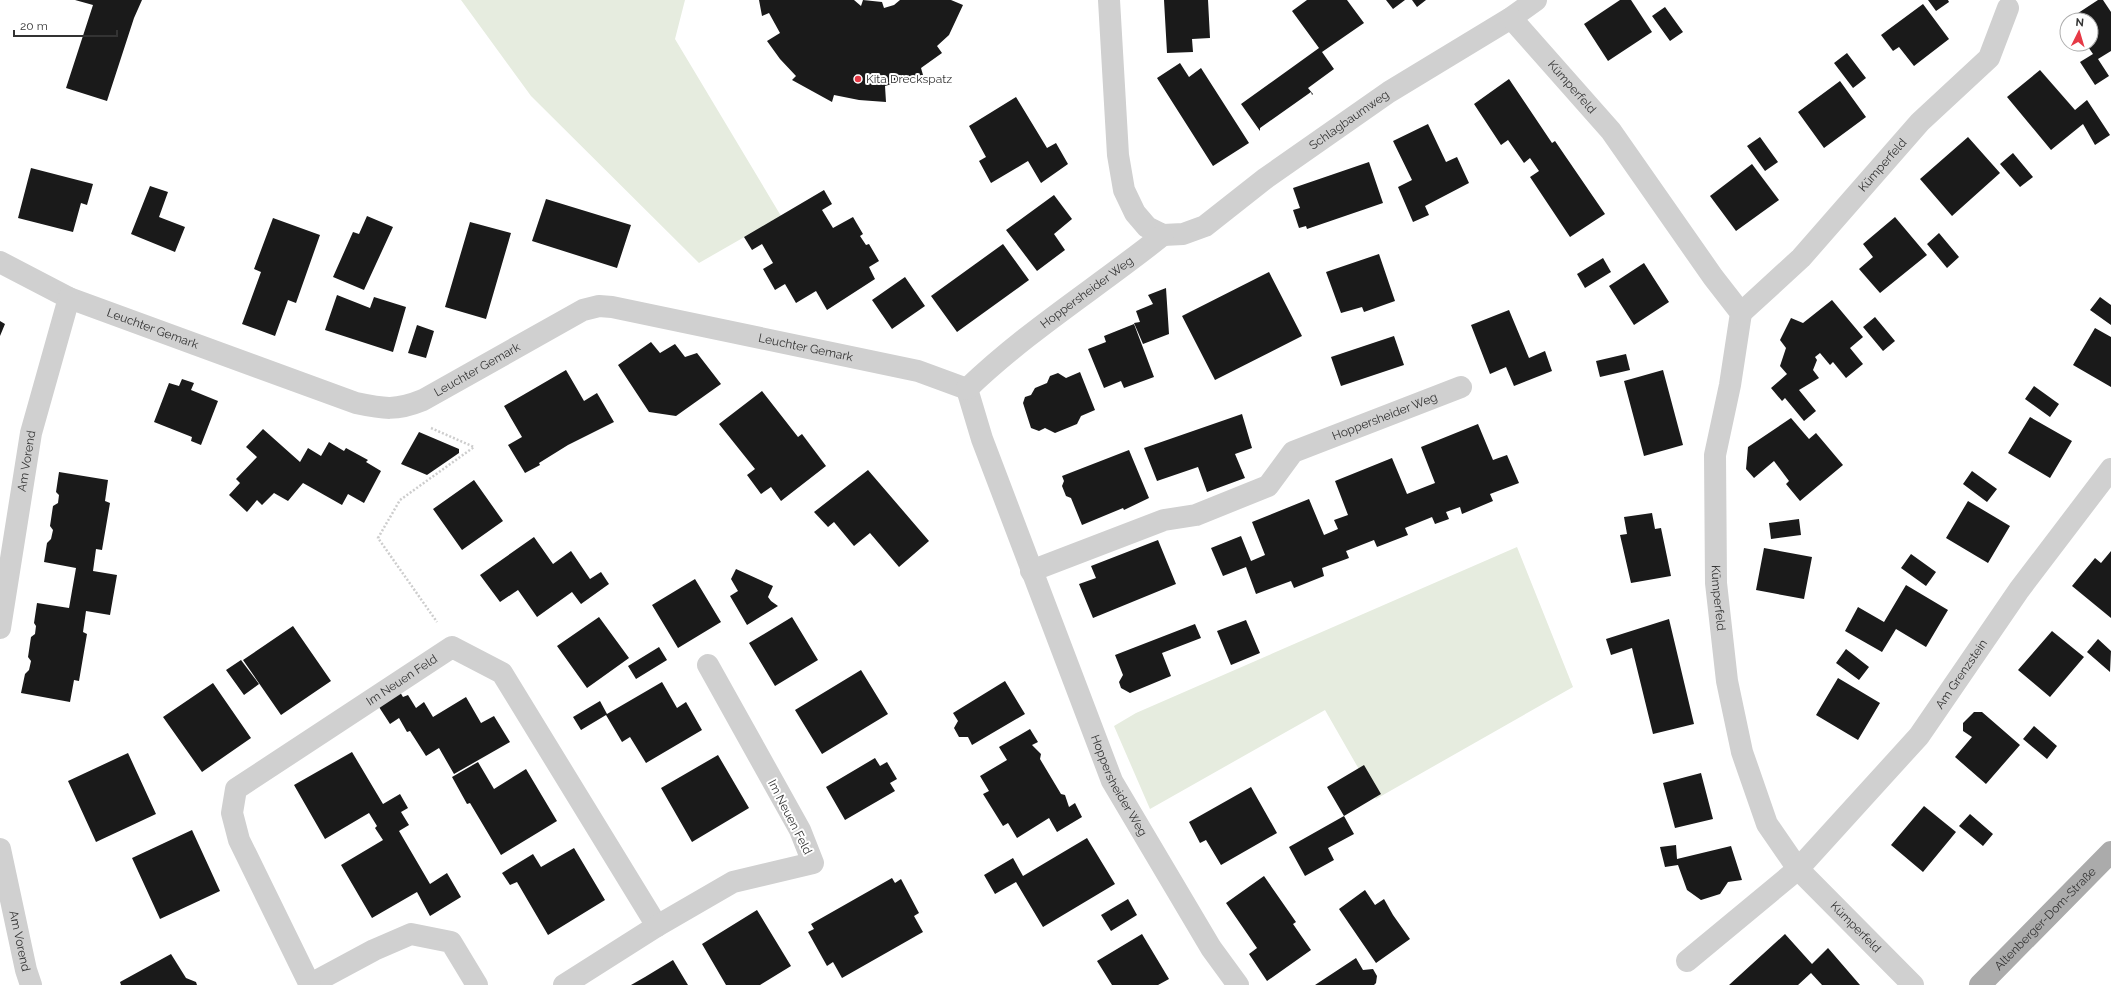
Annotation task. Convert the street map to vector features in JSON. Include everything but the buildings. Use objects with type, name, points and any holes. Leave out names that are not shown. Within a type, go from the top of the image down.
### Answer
[{"type":"main road","name":"Altenberger-Dom-Straße","points":[[1980,985],[2111,852]]},
{"type":"street","points":[[1109,0],[1118,155],[1124,190],[1139,217],[1147,226],[1163,235]]},
{"type":"street","name":"Schlagbaumweg","points":[[1163,235],[1183,234],[1204,226],[1266,178],[1389,92],[1511,18],[1536,0]]},
{"type":"street","name":"Kümperfeld","points":[[1913,985],[1798,869],[1767,824],[1742,752],[1728,681],[1716,583],[1715,455],[1730,385],[1741,313],[1801,258],[1920,122],[1989,58],[2008,8]]},
{"type":"street","name":"Kümperfeld","points":[[1511,18],[1611,131],[1713,277],[1741,313]]},
{"type":"street","name":"Hoppersheider Weg","points":[[1163,235],[1126,265],[998,358],[967,389],[982,440],[1112,781],[1211,948],[1238,985]]},
{"type":"street","name":"Leuchter Gemark","points":[[0,262],[69,298],[356,403],[380,408],[404,408],[423,400],[583,310],[599,306],[918,371],[967,389]]},
{"type":"street","name":"Am Vorend","points":[[0,628],[8,518],[69,298]]},
{"type":"street","name":"Hoppersheider Weg","points":[[1031,571],[1164,520],[1196,515],[1268,486],[1293,452],[1461,387]]},
{"type":"street","name":"Am Grenzstein","points":[[1798,869],[1919,736],[2019,590],[2111,469]]},
{"type":"street","points":[[452,647],[502,673],[657,926]]},
{"type":"street","name":"Im Neuen Feld","points":[[452,647],[236,788],[232,813],[239,840],[310,985],[374,950],[411,934],[451,942],[477,985]]},
{"type":"street","name":"Im Neuen Feld","points":[[564,985],[657,926],[733,882],[813,863],[800,830],[708,665]]},
{"type":"street","name":"Am Vorend","points":[[0,849],[26,970],[31,985]]},
{"type":"street","points":[[1687,961],[1798,869]]},
{"type":"path","points":[[404,408],[422,424],[474,447],[400,500],[378,538],[452,647]]},
{"type":"shaded area","points":[[461,0],[685,0],[675,39],[781,216],[699,263],[531,96]]},
{"type":"shaded area","points":[[1517,547],[1573,687],[1376,799],[1325,710],[1150,809],[1114,726],[1136,713]]},
{"type":"place","name":"Kita Dreckspatz","points":[[858,79]]}]
